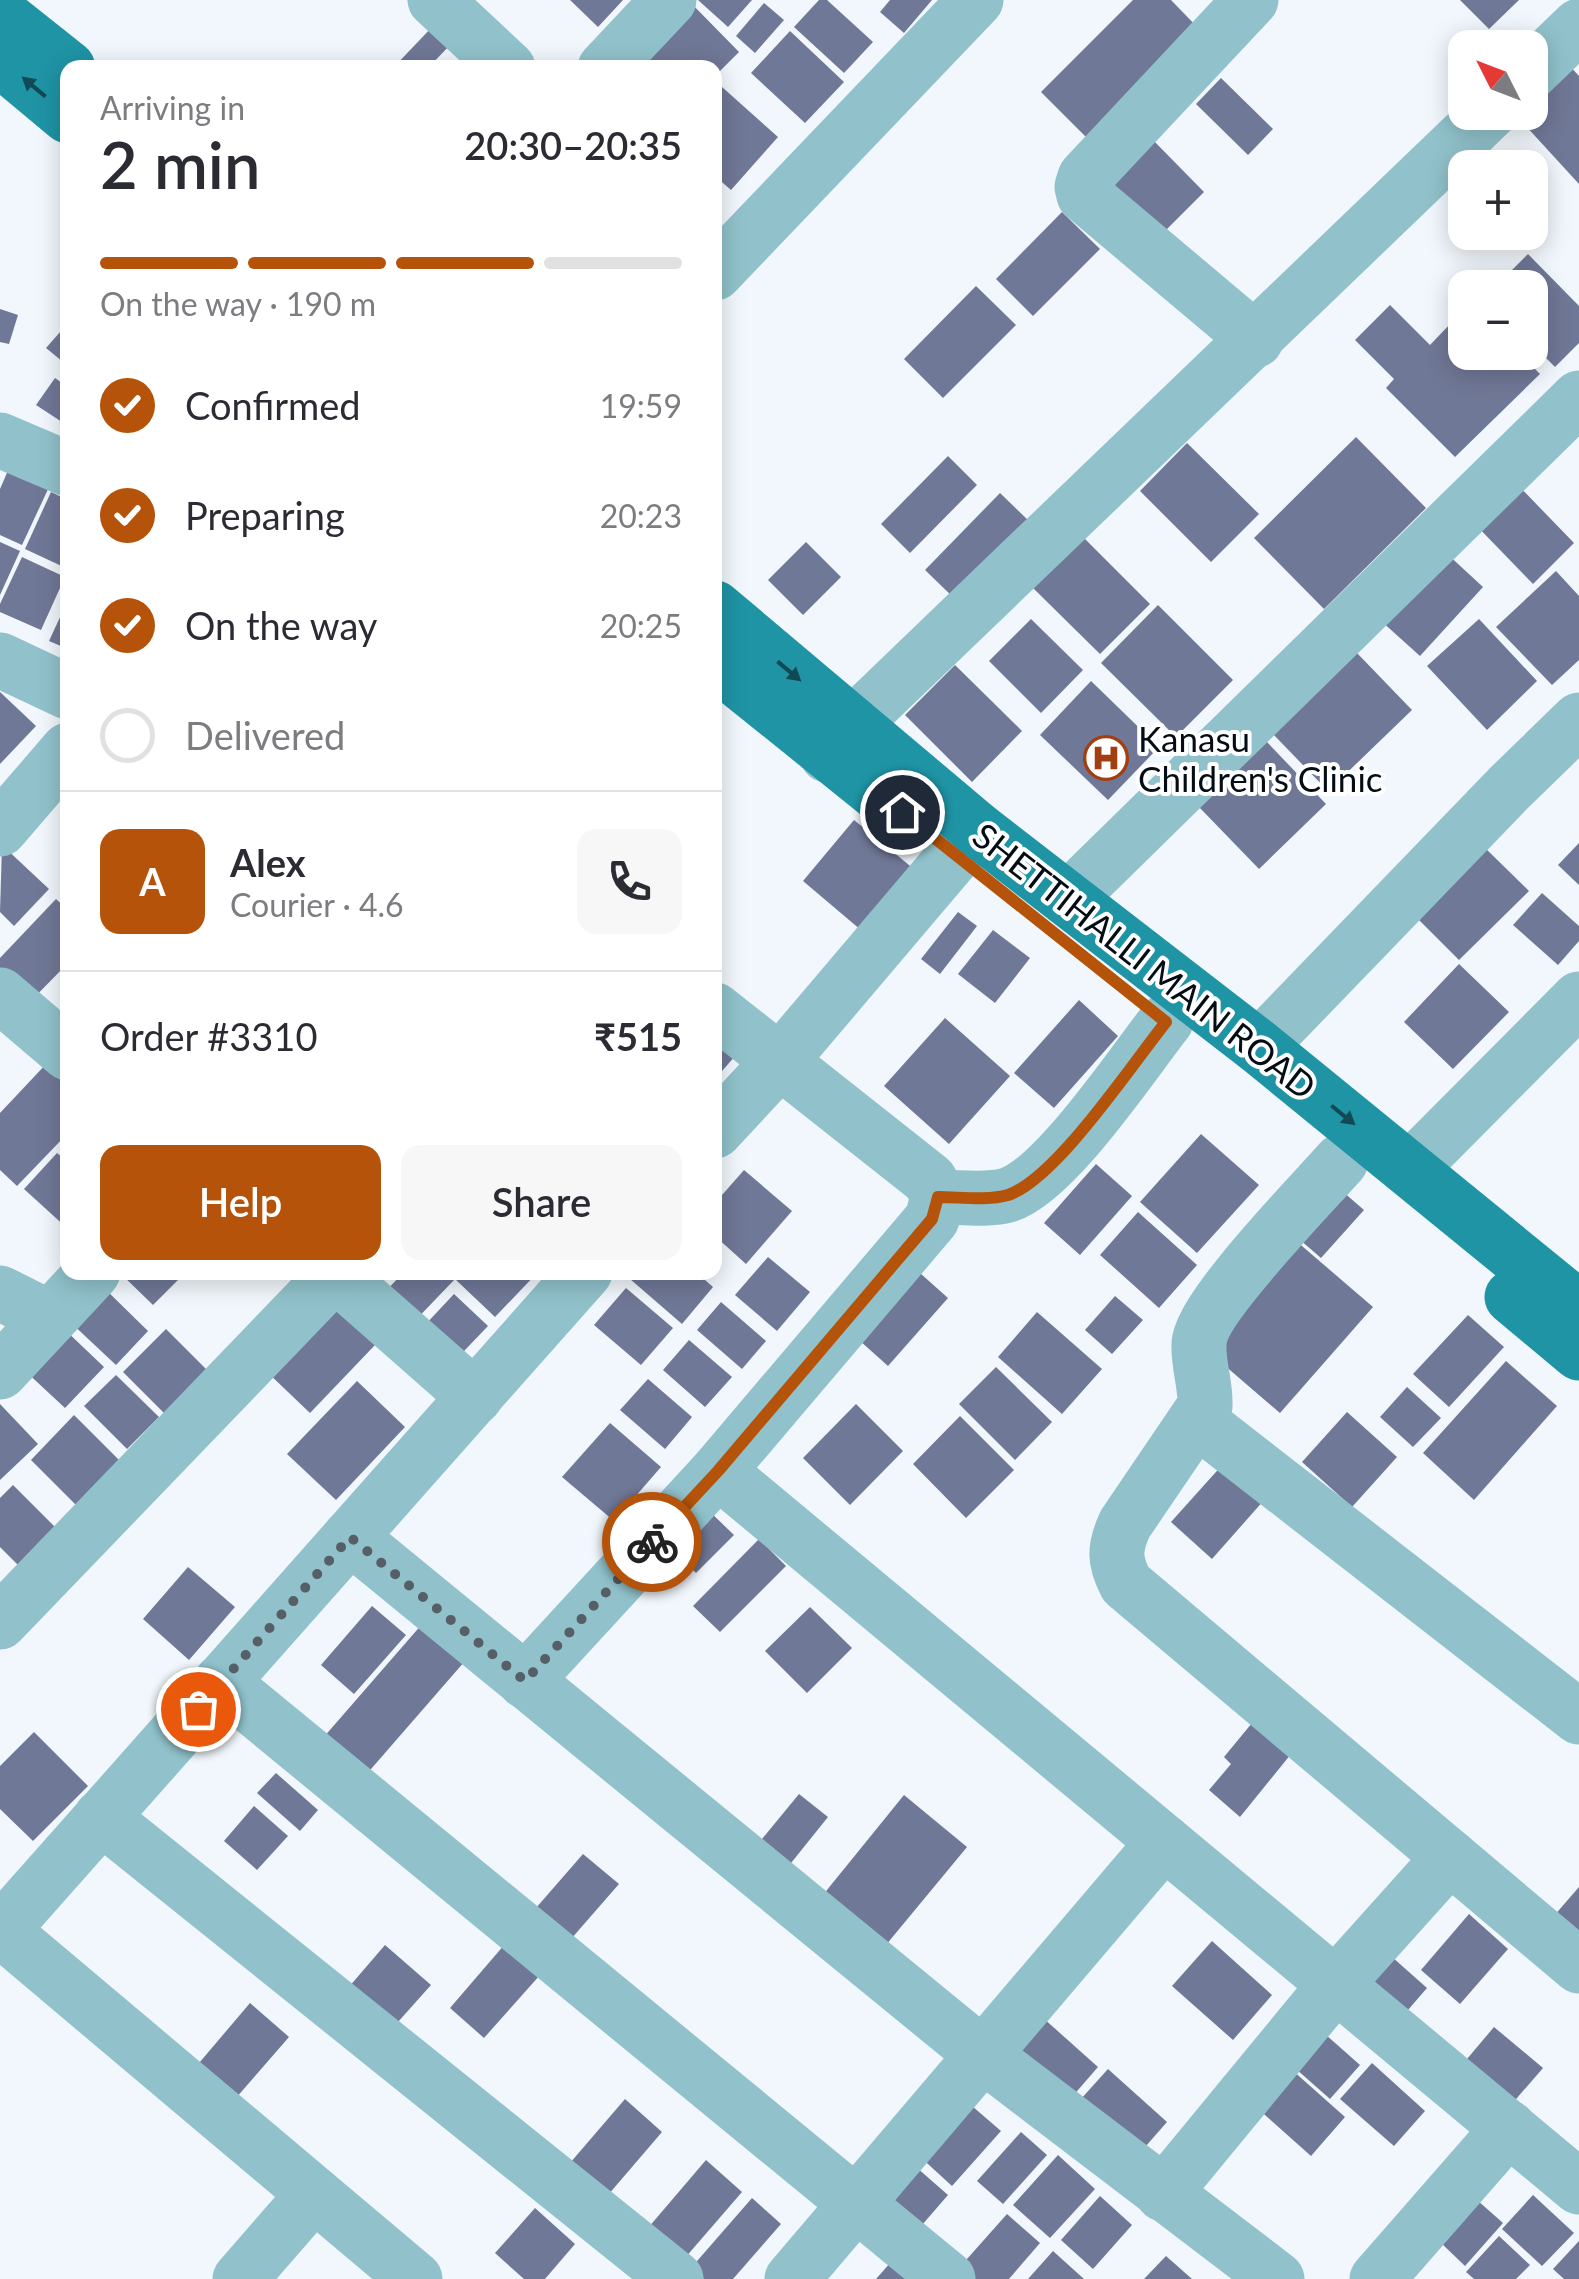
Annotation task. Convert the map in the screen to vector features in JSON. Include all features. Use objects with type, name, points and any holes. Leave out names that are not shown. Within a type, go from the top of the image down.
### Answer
[{"type":"main road","points":[[0,14],[60,62]]},
{"type":"main road","points":[[0,59],[60,109]]},
{"type":"main road","name":"SHETTIHALLI MAIN ROAD","points":[[722,615],[839,740]]},
{"type":"main road","name":"SHETTIHALLI MAIN ROAD","points":[[722,666],[839,740],[967,842],[1166,1022],[1579,1353]]},
{"type":"main road","name":"SHETTIHALLI MAIN ROAD","points":[[967,842],[1068,899],[1573,1293]]},
{"type":"street","points":[[435,0],[499,60]]},
{"type":"street","points":[[613,60],[669,0]]},
{"type":"street","points":[[722,266],[976,0]]},
{"type":"street","points":[[1251,0],[1085,176],[1082,187],[1084,194],[1256,340]]},
{"type":"street","points":[[1548,56],[1579,26]]},
{"type":"street","points":[[839,740],[1472,130]]},
{"type":"street","points":[[1068,899],[1579,398]]},
{"type":"street","points":[[0,440],[60,466]]},
{"type":"street","points":[[0,660],[60,688]]},
{"type":"street","points":[[1258,1048],[1579,720]]},
{"type":"street","points":[[0,829],[60,759]]},
{"type":"street","points":[[722,1123],[967,842]]},
{"type":"street","points":[[0,995],[60,1036]]},
{"type":"street","points":[[1410,1169],[1579,999]]},
{"type":"street","points":[[525,1681],[718,1471],[932,1219],[938,1197],[930,1180],[722,1015]]},
{"type":"street","points":[[938,1197],[1006,1196],[1026,1187],[1062,1153],[1166,1022]]},
{"type":"street","points":[[1341,1161],[1211,1311],[1198,1343],[1206,1384],[1205,1406],[1125,1524],[1116,1545],[1116,1565],[1126,1584],[1579,1966]]},
{"type":"street","points":[[0,1372],[86,1280]]},
{"type":"street","points":[[0,1622],[327,1280]]},
{"type":"street","points":[[342,1280],[475,1397]]},
{"type":"street","points":[[415,2279],[0,1931],[579,1280]]},
{"type":"street","points":[[0,1293],[50,1318]]},
{"type":"street","points":[[1197,1420],[1579,1717]]},
{"type":"street","points":[[718,1471],[1579,2187]]},
{"type":"street","points":[[350,1537],[983,2056],[1277,2279]]},
{"type":"street","points":[[222,1682],[948,2279]]},
{"type":"street","points":[[102,1817],[676,2279]]},
{"type":"street","points":[[792,2279],[1164,1842]]},
{"type":"street","points":[[1162,2194],[1336,1984],[1450,1858]]},
{"type":"street","points":[[1378,2279],[1509,2128]]},
{"type":"street","points":[[240,2279],[314,2194]]},
{"type":"building","points":[[570,0],[623,0],[598,27]]},
{"type":"building","points":[[688,0],[739,52],[722,69],[722,60],[629,60]]},
{"type":"building","points":[[698,0],[752,0],[728,27]]},
{"type":"building","points":[[819,0],[827,0],[873,42],[844,73],[794,27]]},
{"type":"building","points":[[890,0],[932,0],[904,33],[880,12]]},
{"type":"building","points":[[1133,0],[1171,0],[1200,30],[1090,141],[1041,92]]},
{"type":"building","points":[[1460,0],[1519,0],[1489,29]]},
{"type":"building","points":[[764,3],[784,20],[755,53],[736,36]]},
{"type":"building","points":[[434,25],[452,43],[436,60],[401,60]]},
{"type":"building","points":[[790,31],[844,82],[805,123],[751,73]]},
{"type":"building","points":[[1567,63],[1579,76],[1579,184],[1530,130],[1548,130],[1548,80]]},
{"type":"building","points":[[1221,78],[1273,129],[1248,155],[1196,104]]},
{"type":"building","points":[[722,87],[778,137],[731,190],[722,182]]},
{"type":"building","points":[[1149,136],[1204,192],[1151,245],[1096,190]]},
{"type":"building","points":[[1062,212],[1100,249],[1033,316],[996,279]]},
{"type":"building","points":[[1528,254],[1544,270],[1512,270]]},
{"type":"building","points":[[1548,274],[1579,306],[1579,343],[1555,367],[1548,360]]},
{"type":"building","points":[[976,286],[1016,325],[943,398],[904,359]]},
{"type":"building","points":[[1390,305],[1430,345],[1448,326],[1448,370],[1536,370],[1540,374],[1455,457],[1386,388],[1394,379],[1355,340]]},
{"type":"building","points":[[0,309],[18,315],[9,344],[0,342]]},
{"type":"building","points":[[60,332],[60,359],[46,348]]},
{"type":"building","points":[[55,378],[60,381],[60,421],[36,405]]},
{"type":"building","points":[[1356,437],[1426,508],[1324,609],[1254,538]]},
{"type":"building","points":[[1187,443],[1259,514],[1211,562],[1140,491]]},
{"type":"building","points":[[948,456],[977,485],[910,553],[881,524]]},
{"type":"building","points":[[10,466],[50,485],[22,545],[0,535],[0,489]]},
{"type":"building","points":[[1513,480],[1574,543],[1533,584],[1471,520]]},
{"type":"building","points":[[51,492],[60,496],[60,565],[25,549]]},
{"type":"building","points":[[1000,493],[1031,523],[955,599],[925,570]]},
{"type":"building","points":[[1080,534],[1150,604],[1100,654],[1030,585]]},
{"type":"building","points":[[0,542],[20,551],[0,595]]},
{"type":"building","points":[[806,542],[841,577],[803,615],[768,580]]},
{"type":"building","points":[[1444,551],[1483,587],[1420,656],[1380,620]]},
{"type":"building","points":[[22,557],[60,575],[60,588],[41,630],[0,612]]},
{"type":"building","points":[[1556,571],[1579,596],[1579,660],[1552,685],[1496,627]]},
{"type":"building","points":[[1158,605],[1233,680],[1176,737],[1101,663]]},
{"type":"building","points":[[60,617],[60,646],[49,641]]},
{"type":"building","points":[[1031,619],[1083,670],[1041,713],[989,661]]},
{"type":"building","points":[[1479,619],[1537,681],[1487,730],[1427,666]]},
{"type":"building","points":[[1356,652],[1412,710],[1328,791],[1272,733]]},
{"type":"building","points":[[955,665],[1022,731],[972,782],[905,715]]},
{"type":"building","points":[[1091,681],[1159,747],[1108,800],[1040,735]]},
{"type":"building","points":[[0,692],[36,726],[0,764]]},
{"type":"building","points":[[1267,742],[1326,804],[1259,869],[1199,807]]},
{"type":"building","points":[[854,820],[920,874],[868,936],[803,881]]},
{"type":"building","points":[[1579,843],[1579,885],[1558,865]]},
{"type":"building","points":[[1481,844],[1529,891],[1459,960],[1412,913]]},
{"type":"building","points":[[2,845],[49,889],[14,926],[0,912]]},
{"type":"building","points":[[1542,893],[1579,926],[1579,941],[1558,965],[1513,925]]},
{"type":"building","points":[[56,899],[60,903],[60,971],[23,1009],[0,987],[0,958]]},
{"type":"building","points":[[958,912],[977,926],[940,974],[921,959]]},
{"type":"building","points":[[993,930],[1030,958],[995,1003],[958,974]]},
{"type":"building","points":[[1459,964],[1509,1012],[1453,1069],[1404,1022]]},
{"type":"building","points":[[1079,1000],[1118,1036],[1054,1108],[1014,1073]]},
{"type":"building","points":[[945,1018],[1010,1076],[949,1144],[884,1086]]},
{"type":"building","points":[[722,1028],[743,1047],[722,1071]]},
{"type":"building","points":[[48,1062],[60,1073],[60,1141],[17,1186],[0,1170],[0,1113]]},
{"type":"building","points":[[1201,1134],[1259,1185],[1197,1253],[1140,1202]]},
{"type":"building","points":[[57,1153],[60,1155],[60,1222],[24,1189]]},
{"type":"building","points":[[1096,1164],[1132,1196],[1080,1255],[1044,1223]]},
{"type":"building","points":[[744,1170],[792,1211],[746,1264],[722,1242],[722,1195]]},
{"type":"building","points":[[1334,1184],[1364,1210],[1321,1258],[1292,1233]]},
{"type":"building","points":[[1138,1212],[1197,1265],[1159,1308],[1100,1255]]},
{"type":"building","points":[[1295,1240],[1373,1307],[1280,1413],[1202,1346]]},
{"type":"building","points":[[768,1257],[810,1292],[777,1331],[735,1295]]},
{"type":"building","points":[[911,1265],[948,1298],[888,1366],[850,1332]]},
{"type":"building","points":[[127,1280],[178,1280],[153,1305]]},
{"type":"building","points":[[396,1280],[454,1280],[408,1328],[378,1299]]},
{"type":"building","points":[[456,1280],[530,1280],[495,1317]]},
{"type":"building","points":[[631,1280],[705,1280],[713,1287],[682,1324]]},
{"type":"building","points":[[101,1285],[148,1331],[116,1365],[68,1320]]},
{"type":"building","points":[[626,1288],[673,1328],[641,1365],[594,1325]]},
{"type":"building","points":[[454,1294],[488,1326],[442,1374],[409,1342]]},
{"type":"building","points":[[1115,1296],[1143,1320],[1112,1354],[1085,1330]]},
{"type":"building","points":[[721,1302],[766,1341],[742,1369],[697,1330]]},
{"type":"building","points":[[331,1303],[375,1345],[310,1413],[266,1371]]},
{"type":"building","points":[[1037,1312],[1102,1369],[1062,1414],[998,1357]]},
{"type":"building","points":[[1468,1315],[1504,1347],[1449,1407],[1413,1374]]},
{"type":"building","points":[[62,1327],[104,1367],[65,1408],[22,1368]]},
{"type":"building","points":[[166,1329],[208,1371],[165,1414],[123,1372]]},
{"type":"building","points":[[689,1340],[732,1377],[705,1407],[663,1370]]},
{"type":"building","points":[[1506,1361],[1557,1406],[1474,1500],[1423,1453]]},
{"type":"building","points":[[996,1367],[1052,1422],[1015,1460],[959,1404]]},
{"type":"building","points":[[116,1375],[159,1417],[127,1449],[84,1406]]},
{"type":"building","points":[[648,1379],[692,1417],[665,1449],[620,1410]]},
{"type":"building","points":[[357,1381],[405,1427],[336,1500],[287,1454]]},
{"type":"building","points":[[1407,1387],[1441,1418],[1413,1447],[1380,1417]]},
{"type":"building","points":[[0,1404],[38,1444],[0,1480]]},
{"type":"building","points":[[856,1404],[903,1451],[850,1505],[803,1458]]},
{"type":"building","points":[[1347,1412],[1397,1457],[1352,1507],[1302,1462]]},
{"type":"building","points":[[74,1415],[120,1461],[76,1505],[31,1460]]},
{"type":"building","points":[[960,1416],[1014,1470],[966,1518],[913,1464]]},
{"type":"building","points":[[610,1423],[661,1467],[614,1521],[562,1477]]},
{"type":"building","points":[[1224,1463],[1265,1499],[1212,1559],[1171,1522]]},
{"type":"building","points":[[13,1485],[57,1529],[20,1567],[0,1547],[0,1498]]},
{"type":"building","points":[[706,1508],[734,1535],[696,1573],[669,1546]]},
{"type":"building","points":[[759,1539],[786,1566],[720,1632],[693,1606]]},
{"type":"building","points":[[188,1567],[235,1607],[189,1660],[143,1619]]},
{"type":"building","points":[[372,1606],[406,1635],[354,1694],[321,1665]]},
{"type":"building","points":[[810,1607],[852,1648],[807,1693],[765,1651]]},
{"type":"building","points":[[423,1623],[465,1661],[358,1784],[316,1746]]},
{"type":"building","points":[[1252,1723],[1291,1754],[1240,1817],[1209,1790],[1231,1764],[1224,1757]]},
{"type":"building","points":[[34,1732],[88,1786],[33,1841],[0,1809],[0,1766]]},
{"type":"building","points":[[276,1773],[318,1810],[300,1831],[257,1793]]},
{"type":"building","points":[[799,1794],[828,1817],[783,1873],[753,1850]]},
{"type":"building","points":[[904,1795],[967,1847],[876,1957],[814,1906]]},
{"type":"building","points":[[254,1806],[288,1836],[257,1870],[224,1841]]},
{"type":"building","points":[[583,1854],[619,1884],[564,1947],[529,1916]]},
{"type":"building","points":[[1579,1887],[1579,1938],[1553,1917]]},
{"type":"building","points":[[1469,1914],[1508,1949],[1460,2004],[1421,1970]]},
{"type":"building","points":[[1212,1941],[1272,1995],[1233,2040],[1172,1986]]},
{"type":"building","points":[[505,1944],[540,1975],[484,2038],[450,2008]]},
{"type":"building","points":[[385,1945],[431,1985],[381,2041],[336,2002]]},
{"type":"building","points":[[1383,1949],[1427,1988],[1401,2018],[1357,1979]]},
{"type":"building","points":[[250,2003],[289,2037],[215,2122],[177,2089]]},
{"type":"building","points":[[1033,2009],[1098,2067],[1065,2105],[999,2047]]},
{"type":"building","points":[[1317,2027],[1360,2065],[1330,2099],[1287,2061]]},
{"type":"building","points":[[1494,2027],[1543,2068],[1504,2113],[1456,2072]]},
{"type":"building","points":[[1282,2061],[1345,2117],[1311,2156],[1248,2100]]},
{"type":"building","points":[[1372,2063],[1425,2111],[1394,2146],[1340,2099]]},
{"type":"building","points":[[1108,2069],[1167,2122],[1131,2163],[1071,2110]]},
{"type":"building","points":[[625,2099],[662,2132],[608,2195],[570,2163]]},
{"type":"building","points":[[965,2100],[1001,2131],[952,2186],[917,2154]]},
{"type":"building","points":[[1021,2132],[1047,2155],[1003,2204],[977,2181]]},
{"type":"building","points":[[1058,2155],[1095,2189],[1050,2238],[1013,2205]]},
{"type":"building","points":[[706,2160],[742,2192],[678,2266],[642,2235]]},
{"type":"building","points":[[908,2160],[948,2195],[909,2240],[869,2205]]},
{"type":"building","points":[[1533,2195],[1574,2233],[1542,2266],[1502,2229]]},
{"type":"building","points":[[1100,2196],[1132,2225],[1093,2269],[1061,2240]]},
{"type":"building","points":[[752,2198],[781,2224],[733,2279],[704,2279],[691,2268]]},
{"type":"building","points":[[1477,2200],[1503,2223],[1465,2266],[1439,2241]]},
{"type":"building","points":[[535,2208],[575,2244],[545,2279],[524,2279],[495,2253]]},
{"type":"building","points":[[1007,2214],[1040,2243],[1009,2279],[972,2279],[959,2268]]},
{"type":"building","points":[[1499,2236],[1530,2265],[1516,2279],[1474,2279],[1466,2272]]},
{"type":"building","points":[[1579,2241],[1579,2279],[1564,2279],[1553,2269]]},
{"type":"building","points":[[1053,2251],[1084,2279],[1028,2279]]},
{"type":"building","points":[[1166,2256],[1192,2279],[1144,2279]]},
{"type":"building","points":[[891,2262],[910,2279],[876,2279]]},
{"type":"way so far","points":[[198,1709],[350,1537],[525,1681],[652,1542]]},
{"type":"place","name":"Kanasu Children's Clinic","points":[[1106,758]]},
{"type":"route","points":[[652,1542],[718,1471],[932,1219],[938,1197],[1006,1196],[1026,1187],[1062,1153],[1166,1022],[902,812]]}]
